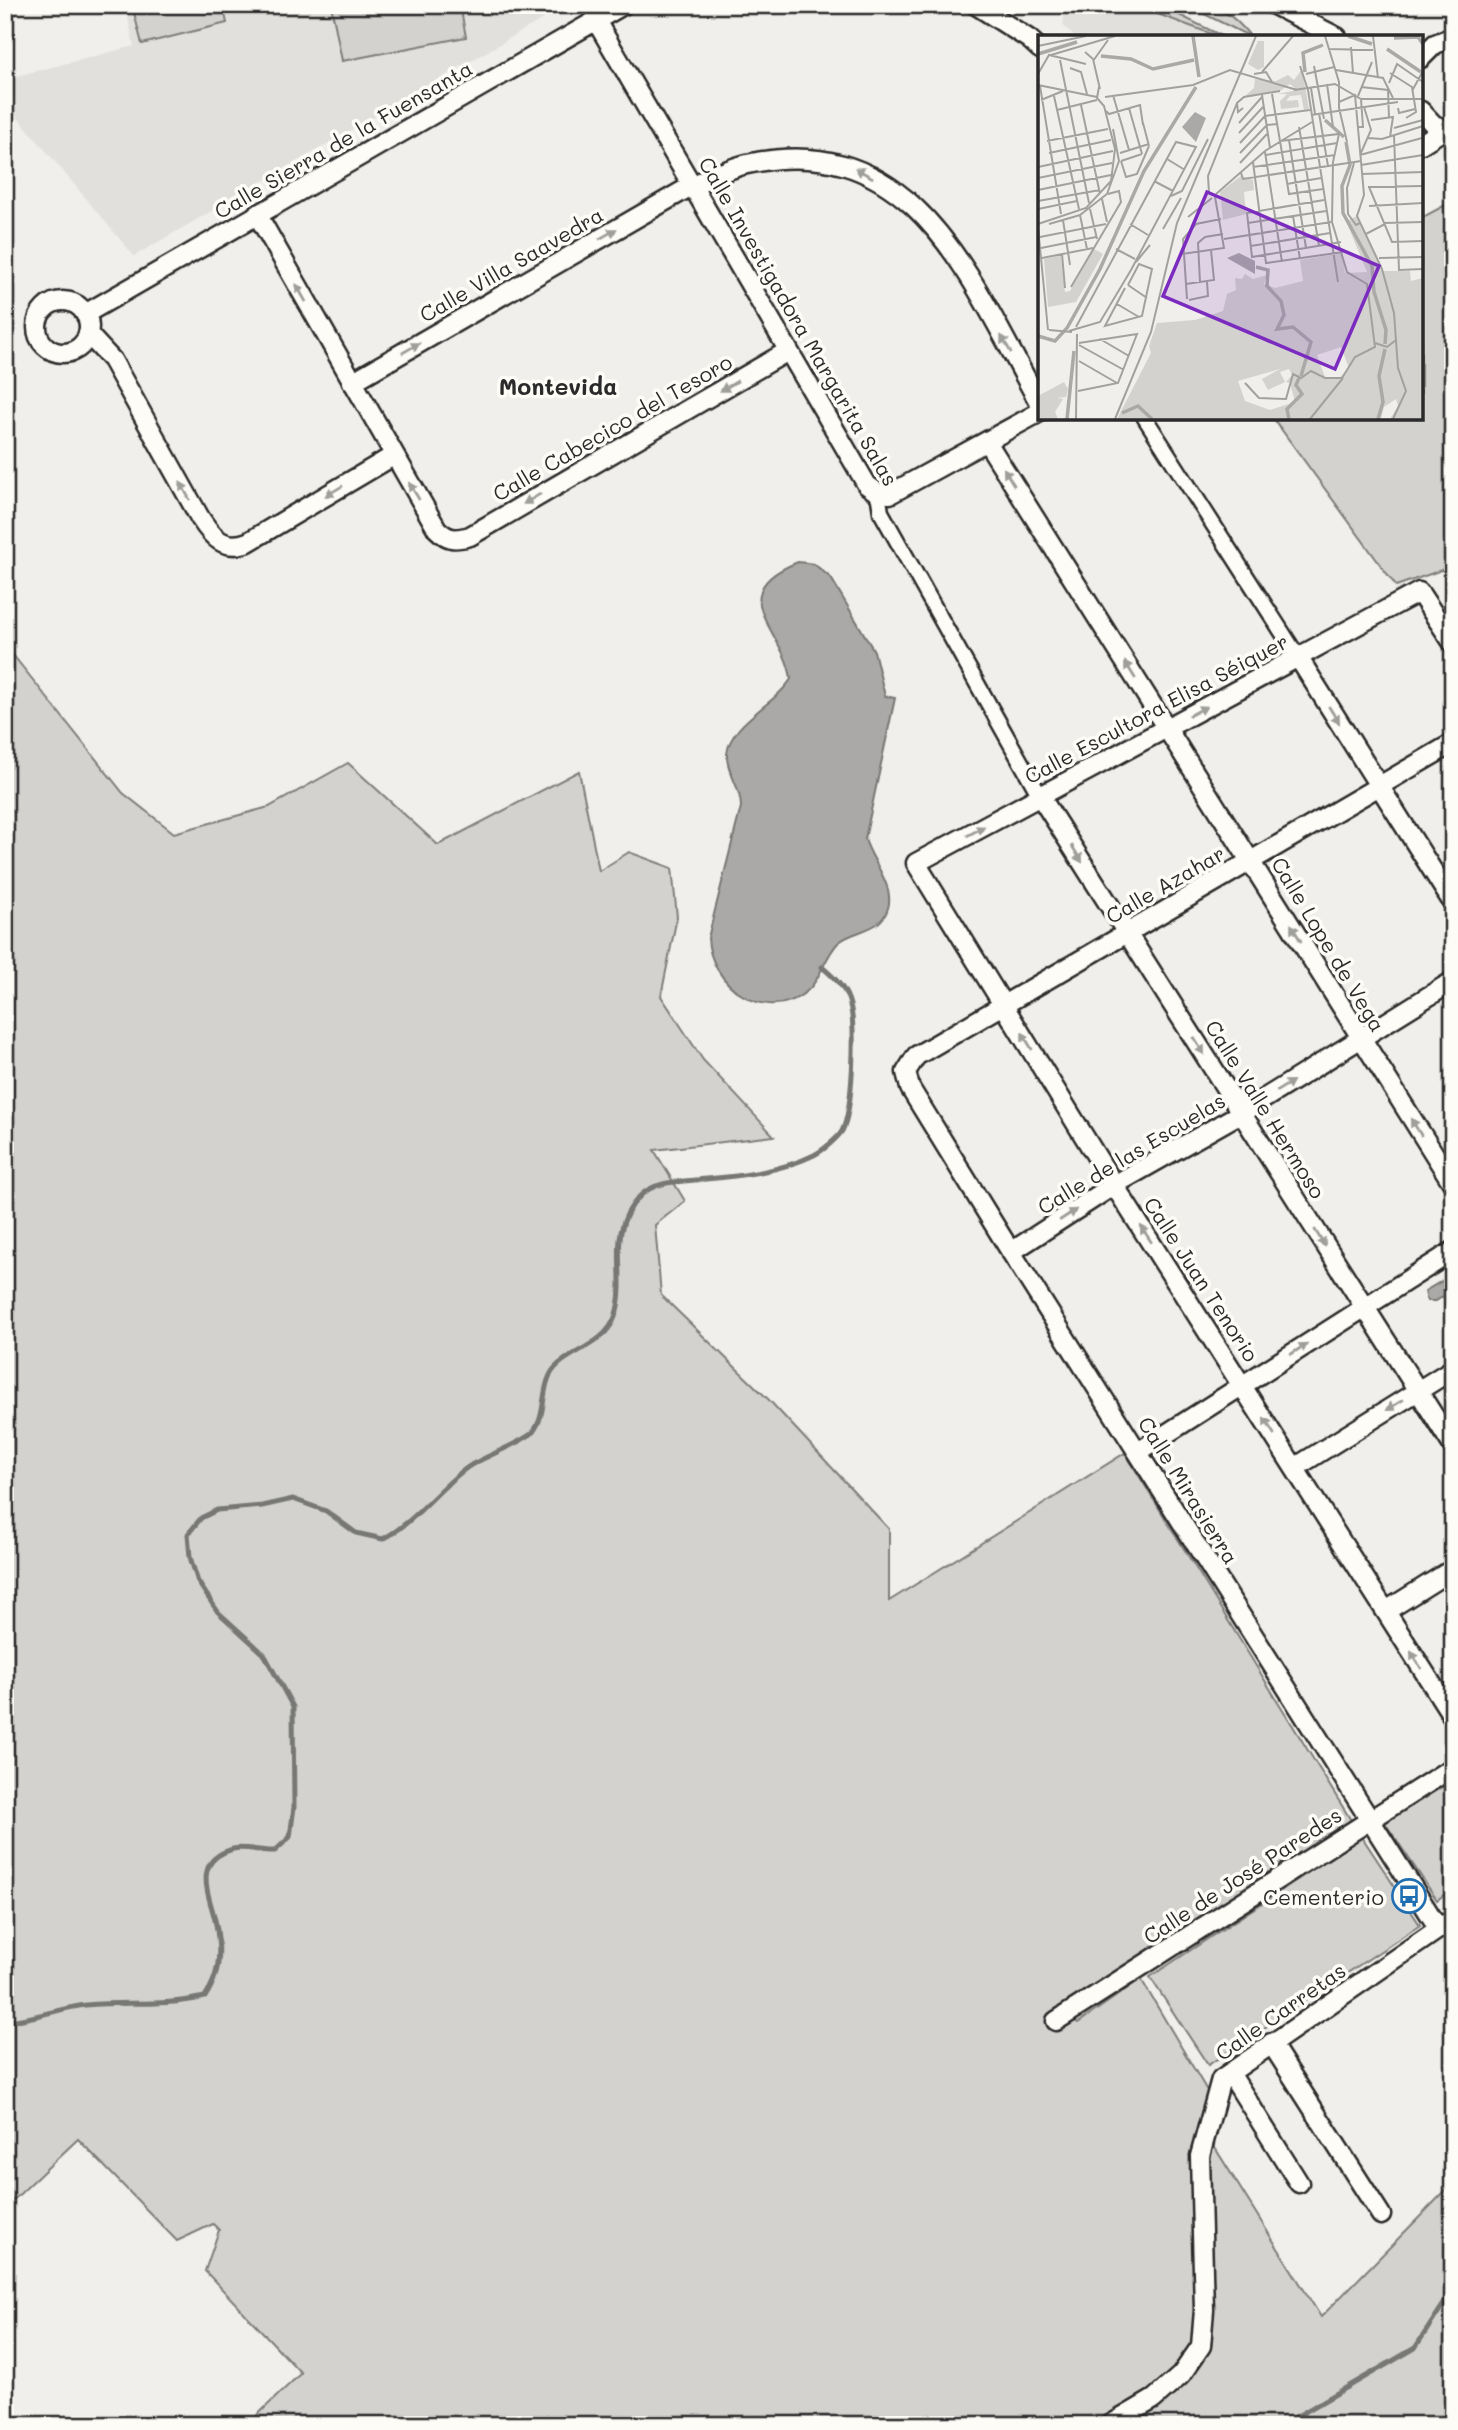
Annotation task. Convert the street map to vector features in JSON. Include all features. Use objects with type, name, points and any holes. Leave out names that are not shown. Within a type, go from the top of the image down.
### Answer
[{"type":"street","name":"Calle Sierra de la Fuensanta","points":[[85,313],[623,5]]},
{"type":"street","points":[[976,5],[1038,47]]},
{"type":"street","points":[[1274,5],[1333,35]]},
{"type":"street","name":"Calle Investigadora Margarita Salas","points":[[595,19],[867,485],[878,493],[881,512],[1040,796]]},
{"type":"street","points":[[1423,54],[1435,44],[1453,37]]},
{"type":"street","points":[[1423,116],[1449,130]]},
{"type":"street","points":[[1423,143],[1449,130]]},
{"type":"street","name":"Calle Villa Saavedra","points":[[352,382],[693,185],[744,164],[807,157],[851,166],[919,208],[945,238],[1038,401]]},
{"type":"street","points":[[88,334],[76,350],[56,353],[47,348],[36,330],[37,320],[49,304],[69,301],[85,313],[88,334],[112,359],[200,518],[212,536],[225,545],[237,546],[248,542],[393,456],[257,215]]},
{"type":"street","name":"Calle Cabecico del Tesoro","points":[[393,456],[437,529],[446,538],[457,540],[470,536],[788,351]]},
{"type":"street","points":[[878,493],[890,494],[1038,413]]},
{"type":"street","points":[[1146,420],[1453,903]]},
{"type":"street","name":"Calle Lope de Vega","points":[[987,442],[1252,860],[1453,1184]]},
{"type":"street","name":"Calle Escultora Elisa Séiquer","points":[[916,863],[1419,592],[1453,643]]},
{"type":"street","name":"Calle Azahar","points":[[906,1072],[916,1056],[1453,743]]},
{"type":"street","name":"Calle Valle Hermoso","points":[[1040,796],[1453,1446]]},
{"type":"street","name":"Calle Juan Tenorio","points":[[916,863],[1114,1185],[1244,1385],[1453,1717]]},
{"type":"street","name":"Calle de las Escuelas","points":[[1011,1252],[1114,1185],[1241,1113],[1453,981]]},
{"type":"street","name":"Calle Mirasierra","points":[[906,1072],[910,1088],[1011,1252],[1370,1820],[1446,1924]]},
{"type":"street","points":[[1138,1452],[1453,1251]]},
{"type":"street","points":[[1296,1467],[1453,1369]]},
{"type":"street","points":[[1386,1611],[1453,1569]]},
{"type":"street","name":"Calle de José Paredes","points":[[1056,2021],[1453,1768]]},
{"type":"street","name":"Calle Carretas","points":[[1110,2425],[1154,2399],[1181,2375],[1201,2346],[1204,2310],[1200,2155],[1222,2079],[1270,2043],[1446,1924]]},
{"type":"street","points":[[1270,2043],[1381,2215]]},
{"type":"street","points":[[1230,2073],[1299,2183]]},
{"type":"shaded area","points":[[125,5],[567,5],[134,256],[5,102],[5,79],[134,46]]},
{"type":"shaded area","points":[[132,5],[223,5],[227,23],[142,44]]},
{"type":"shaded area","points":[[331,5],[460,5],[466,37],[342,61]]},
{"type":"shaded area","points":[[1066,5],[1133,5],[1215,35],[1072,35],[1063,25]]},
{"type":"shaded area","points":[[1133,5],[1159,5],[1220,35]]},
{"type":"shaded area","points":[[1186,5],[1207,6],[1223,11],[1237,21],[1249,35]]},
{"type":"shaded area","points":[[1453,201],[1453,566],[1396,586],[1274,420],[1423,420],[1423,217]]},
{"type":"shaded area","points":[[798,562],[814,564],[831,578],[874,651],[885,696],[895,698],[865,839],[885,882],[889,900],[888,908],[879,922],[838,943],[806,992],[790,1001],[773,1004],[757,1002],[742,995],[729,984],[718,971],[708,938],[741,807],[739,792],[727,761],[730,743],[744,723],[775,697],[791,679],[786,661],[759,600],[763,586],[775,574]]},
{"type":"shaded area","points":[[5,645],[123,793],[174,833],[269,807],[348,763],[438,845],[579,771],[599,871],[629,852],[672,868],[677,917],[661,996],[703,1060],[774,1136],[654,1150],[685,1201],[655,1225],[661,1295],[769,1400],[889,1529],[889,1601],[1125,1453],[1352,1822],[1060,2009],[1078,2023],[1141,1979],[1219,2111],[1212,2143],[1321,2317],[1453,2183],[1453,2425],[247,2425],[301,2373],[205,2271],[219,2230],[213,2224],[177,2241],[78,2139],[5,2208]]},
{"type":"shaded area","points":[[1447,1278],[1453,1290],[1436,1301],[1427,1301],[1425,1291]]},
{"type":"shaded area","points":[[1453,1776],[1453,1888],[1437,1900],[1383,1820]]},
{"type":"shaded area","points":[[1362,1837],[1420,1925],[1208,2065],[1150,1977]]},
{"type":"waterway","points":[[5,2021],[26,2019],[86,2005],[174,2002],[205,1997],[216,1973],[219,1957],[217,1930],[206,1883],[211,1863],[219,1855],[233,1849],[275,1851],[290,1837],[294,1807],[293,1707],[264,1654],[218,1612],[198,1582],[190,1557],[188,1534],[201,1518],[217,1510],[262,1506],[293,1499],[326,1511],[356,1533],[383,1539],[407,1523],[468,1467],[529,1436],[538,1424],[548,1379],[553,1371],[566,1359],[598,1339],[611,1326],[619,1301],[619,1255],[623,1225],[640,1196],[663,1184],[747,1174],[802,1161],[817,1153],[842,1131],[851,1088],[852,1016],[843,988],[822,967]]},
{"type":"waterway","points":[[1282,2425],[1415,2348],[1453,2290]]},
{"type":"place","name":"Cementerio","points":[[1409,1896]]},
{"type":"district","name":"Montevida","points":[[558,386]]}]
